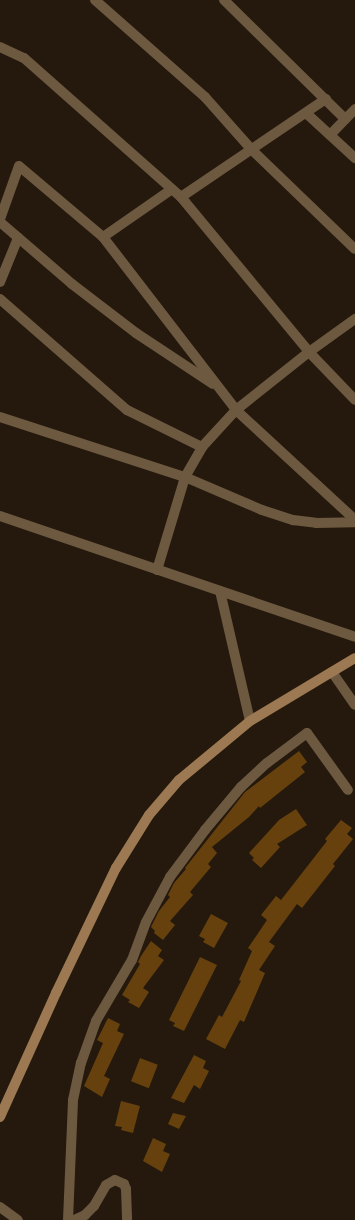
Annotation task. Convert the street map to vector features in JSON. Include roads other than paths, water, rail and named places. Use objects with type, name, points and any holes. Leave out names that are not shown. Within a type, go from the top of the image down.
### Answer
[{"type":"street","points":[[95,0],[205,97],[252,149],[355,249]]},
{"type":"street","points":[[224,0],[345,119]]},
{"type":"street","points":[[0,47],[24,58],[181,197],[309,352],[355,400]]},
{"type":"street","points":[[181,197],[326,99]]},
{"type":"street","points":[[330,135],[355,109]]},
{"type":"street","points":[[306,113],[355,158]]},
{"type":"street","points":[[0,219],[19,166],[104,237],[236,410],[355,521]]},
{"type":"street","points":[[104,237],[172,189]]},
{"type":"street","points":[[0,222],[72,284],[136,333],[220,388]]},
{"type":"street","points":[[0,282],[18,238]]},
{"type":"street","points":[[0,299],[127,410],[202,447]]},
{"type":"street","points":[[157,570],[184,477],[202,447],[236,410],[309,352],[355,319]]},
{"type":"street","points":[[0,417],[184,477],[262,510],[293,520],[316,523],[355,521]]},
{"type":"street","points":[[0,516],[355,637]]},
{"type":"street","points":[[220,591],[250,722]]},
{"type":"street","points":[[0,1117],[56,993],[106,888],[139,828],[179,780],[250,722],[355,658]]},
{"type":"street","points":[[332,672],[355,706]]},
{"type":"street","points":[[68,1220],[73,1100],[81,1063],[96,1021],[132,960],[146,922],[170,877],[214,818],[241,787],[267,763],[307,733],[348,790]]},
{"type":"street","points":[[74,1220],[85,1215],[94,1206],[106,1185],[115,1180],[124,1184],[126,1189],[128,1220]]},
{"type":"street","points":[[0,1207],[18,1220]]}]
